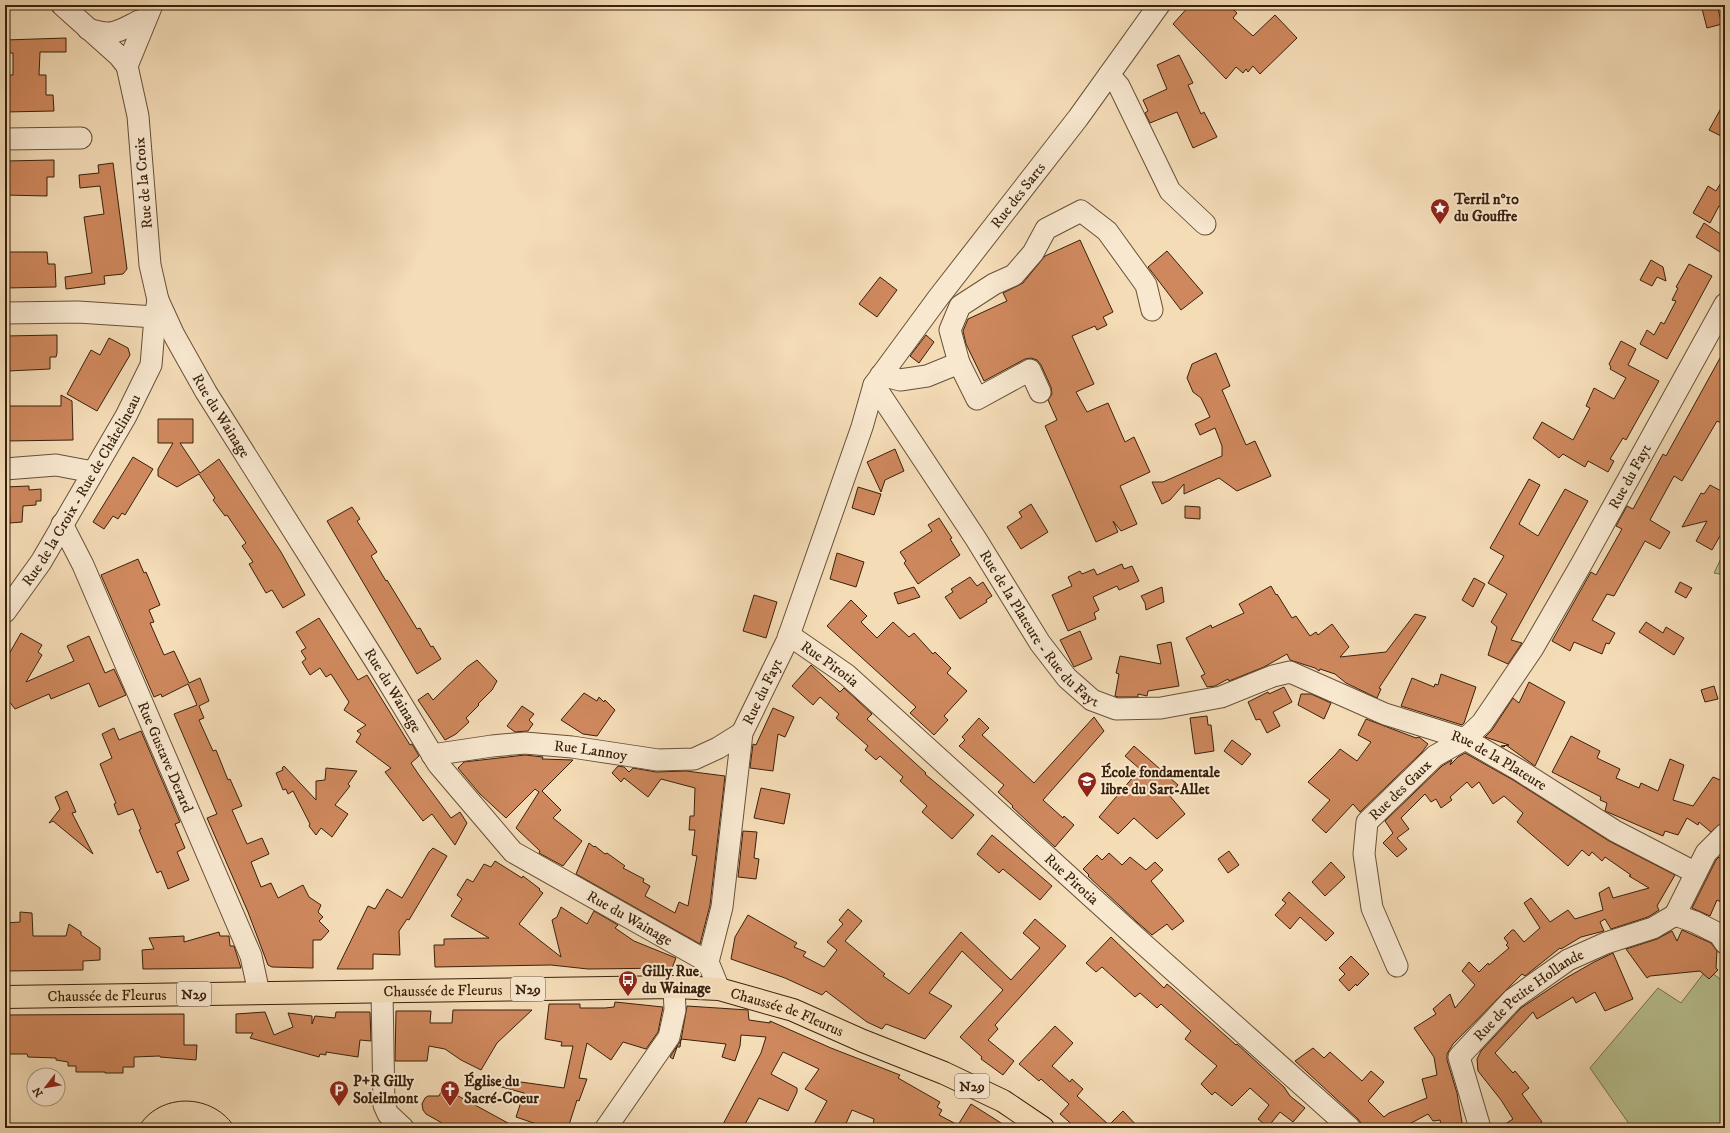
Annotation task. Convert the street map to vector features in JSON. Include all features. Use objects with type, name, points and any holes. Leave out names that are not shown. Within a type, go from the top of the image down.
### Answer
[{"type":"main road","name":"Chaussée de Fleurus","points":[[5,997],[674,987],[719,989],[793,1010],[863,1041],[944,1073],[1003,1101],[1043,1128]]},
{"type":"street","points":[[62,5],[123,61],[146,10]]},
{"type":"street","name":"Rue des Sarts","points":[[878,380],[938,298],[1078,118],[1159,5]]},
{"type":"street","points":[[88,29],[102,33],[114,33],[146,10]]},
{"type":"street","name":"Rue de la Croix","points":[[123,61],[138,116],[150,264],[157,309],[151,365]]},
{"type":"street","points":[[1109,75],[1119,86],[1170,191],[1205,224]]},
{"type":"street","points":[[5,139],[81,138]]},
{"type":"street","points":[[1040,392],[1030,370],[977,399],[959,363],[950,330],[960,306],[994,284],[1014,275],[1033,253],[1046,229],[1081,212],[1107,232],[1146,285],[1152,310]]},
{"type":"street","name":"Rue du Fayt","points":[[1533,648],[1586,556],[1725,304]]},
{"type":"street","points":[[5,313],[157,309]]},
{"type":"street","name":"Rue du Wainage","points":[[157,309],[174,335],[206,392],[381,670],[438,764],[513,852],[708,962]]},
{"type":"street","points":[[878,380],[900,380],[927,376],[959,363]]},
{"type":"street","name":"Rue de la Croix - Rue de Châtelineau","points":[[5,612],[41,562],[126,416],[151,365]]},
{"type":"street","name":"Rue du Fayt","points":[[708,962],[722,907],[742,733],[789,635],[878,380]]},
{"type":"street","name":"Rue de la Plateure - Rue du Fayt","points":[[878,380],[1040,643],[1067,678],[1092,700],[1116,710],[1161,708],[1221,697],[1273,676],[1290,672]]},
{"type":"street","points":[[5,469],[56,465],[93,472]]},
{"type":"street","name":"Rue Gustave Derard","points":[[62,524],[83,565],[251,956],[259,993]]},
{"type":"street","name":"Rue Pirotia","points":[[789,635],[847,675],[1133,935],[1350,1128]]},
{"type":"street","name":"Rue des Gaux","points":[[1398,966],[1372,908],[1364,854],[1367,822],[1436,756],[1466,739],[1482,723],[1533,648]]},
{"type":"street","name":"Rue de la Plateure","points":[[1290,672],[1385,714],[1466,739],[1520,770],[1615,831],[1696,873]]},
{"type":"street","name":"Rue Lannoy","points":[[432,755],[492,746],[525,743],[572,747],[658,760],[694,760],[718,748],[742,733]]},
{"type":"street","points":[[1725,834],[1706,853],[1675,915],[1695,922],[1719,934],[1725,944]]},
{"type":"street","name":"Rue de Petite Hollande","points":[[1480,1128],[1458,1057],[1513,999],[1568,960],[1606,943],[1653,928],[1675,915]]},
{"type":"street","points":[[708,962],[719,989]]},
{"type":"street","points":[[606,1128],[669,1037],[675,1010],[674,987]]},
{"type":"street","points":[[382,992],[384,1105],[388,1121],[403,1128]]},
{"type":"green space","points":[[1725,550],[1725,575],[1714,573]]},
{"type":"green space","points":[[1707,969],[1725,983],[1725,1128],[1632,1128],[1590,1068],[1658,988],[1681,1003]]},
{"type":"building","points":[[1190,5],[1228,5],[1237,13],[1233,18],[1253,36],[1275,15],[1297,38],[1260,74],[1253,66],[1248,72],[1246,69],[1243,73],[1236,67],[1226,79],[1173,24]]},
{"type":"building","points":[[1701,5],[1717,5],[1722,24],[1707,28]]},
{"type":"building","points":[[66,38],[66,52],[40,52],[39,75],[46,75],[46,95],[53,95],[54,111],[5,112],[7,75],[13,75],[13,53],[5,53],[5,40]]},
{"type":"building","points":[[1179,55],[1193,83],[1188,85],[1201,114],[1204,112],[1217,137],[1193,148],[1177,112],[1150,123],[1145,113],[1148,111],[1143,100],[1167,89],[1157,65]]},
{"type":"building","points":[[1725,101],[1725,138],[1709,130]]},
{"type":"building","points":[[54,160],[54,177],[47,177],[47,196],[5,195],[5,161]]},
{"type":"building","points":[[113,163],[127,269],[123,274],[104,276],[105,284],[66,289],[65,277],[92,273],[84,217],[104,214],[100,186],[80,188],[79,175],[99,173],[98,165]]},
{"type":"building","points":[[1725,176],[1725,209],[1719,206],[1710,223],[1693,213],[1708,186],[1716,191]]},
{"type":"building","points":[[1704,223],[1725,237],[1725,255],[1696,237]]},
{"type":"building","points":[[1080,240],[1113,312],[1103,317],[1107,325],[1097,330],[1095,326],[1072,336],[1094,384],[1076,392],[1087,412],[1108,403],[1125,442],[1134,437],[1150,472],[1120,486],[1137,524],[1121,531],[1113,521],[1118,532],[1096,542],[1045,426],[1057,420],[1048,400],[1052,394],[1051,387],[1041,365],[1037,360],[1031,358],[1025,359],[984,381],[966,344],[963,331],[968,319],[1007,301],[1003,293],[1023,283],[1045,256]]},
{"type":"building","points":[[1167,251],[1203,293],[1181,310],[1148,267]]},
{"type":"building","points":[[5,252],[47,252],[48,264],[55,264],[56,287],[5,288]]},
{"type":"building","points":[[1651,260],[1663,267],[1666,281],[1657,277],[1652,286],[1640,280]]},
{"type":"building","points":[[1689,264],[1712,276],[1667,359],[1640,344],[1647,330],[1654,335],[1661,322],[1664,324],[1676,301],[1672,300],[1678,288],[1676,287]]},
{"type":"building","points":[[880,277],[897,290],[877,317],[859,304]]},
{"type":"building","points":[[57,335],[57,353],[56,357],[50,357],[50,369],[8,371],[8,359],[5,359],[5,336]]},
{"type":"building","points":[[926,335],[934,342],[919,363],[910,356]]},
{"type":"building","points":[[109,338],[128,348],[130,355],[97,411],[67,394],[91,350],[100,355]]},
{"type":"building","points":[[1621,341],[1636,349],[1628,365],[1659,381],[1626,440],[1623,438],[1610,459],[1614,461],[1608,472],[1588,461],[1585,467],[1563,454],[1559,458],[1533,438],[1542,422],[1573,440],[1590,408],[1586,406],[1594,388],[1614,399],[1626,378],[1610,369],[1611,367],[1609,364]]},
{"type":"building","points":[[1725,349],[1725,425],[1717,421],[1682,481],[1674,476],[1650,520],[1670,532],[1660,549],[1645,541],[1614,596],[1607,594],[1592,620],[1615,633],[1609,644],[1606,643],[1602,654],[1574,642],[1570,651],[1552,641],[1591,572],[1596,575],[1622,529],[1616,526],[1627,506],[1633,509],[1663,454],[1666,456]]},
{"type":"building","points":[[1216,353],[1230,386],[1222,390],[1246,445],[1255,441],[1271,476],[1237,491],[1219,478],[1184,494],[1184,484],[1170,500],[1162,504],[1152,482],[1163,482],[1222,456],[1222,446],[1215,428],[1200,435],[1195,424],[1210,417],[1201,398],[1193,392],[1187,378],[1192,364]]},
{"type":"building","points":[[61,395],[72,401],[73,440],[5,441],[6,406],[61,406]]},
{"type":"building","points":[[158,419],[193,419],[193,443],[180,443],[200,473],[219,459],[281,552],[305,595],[283,608],[272,590],[266,593],[249,564],[253,562],[242,546],[246,543],[227,515],[225,516],[213,500],[215,498],[199,474],[177,487],[158,476],[158,469],[173,443],[158,443]]},
{"type":"building","points":[[895,449],[904,471],[885,480],[881,492],[867,462]]},
{"type":"building","points":[[133,457],[153,469],[125,515],[122,513],[118,519],[113,516],[104,529],[93,522]]},
{"type":"building","points":[[1529,479],[1540,485],[1519,524],[1538,536],[1565,489],[1588,501],[1511,640],[1522,643],[1508,664],[1488,655],[1497,627],[1491,622],[1507,594],[1488,583],[1504,556],[1490,548]]},
{"type":"building","points":[[1710,485],[1725,493],[1725,527],[1712,550],[1696,541],[1707,521],[1682,527],[1701,493],[1704,494]]},
{"type":"building","points":[[29,486],[29,490],[41,489],[41,501],[36,501],[36,505],[23,506],[22,522],[10,523],[9,502],[5,503],[5,487]]},
{"type":"building","points":[[858,487],[881,494],[874,515],[852,508]]},
{"type":"building","points":[[1031,504],[1048,532],[1021,549],[1007,527],[1022,517],[1019,512]]},
{"type":"building","points":[[1185,506],[1200,507],[1200,519],[1185,518]]},
{"type":"building","points":[[352,507],[360,519],[357,521],[377,552],[371,556],[417,629],[420,628],[431,647],[433,646],[441,659],[417,674],[327,521]]},
{"type":"building","points":[[939,518],[952,538],[950,539],[960,555],[918,584],[904,563],[906,561],[900,552],[932,531],[928,525]]},
{"type":"building","points":[[837,553],[864,562],[856,587],[830,579]]},
{"type":"building","points":[[138,559],[144,573],[146,572],[160,605],[149,610],[154,622],[150,623],[164,655],[174,651],[189,683],[200,678],[209,701],[199,706],[204,718],[199,720],[213,751],[216,750],[228,780],[230,779],[242,806],[232,810],[247,844],[262,838],[269,854],[251,862],[261,887],[271,883],[278,898],[303,885],[309,897],[321,905],[318,912],[323,917],[319,921],[329,931],[321,940],[313,940],[313,968],[272,967],[268,965],[248,912],[207,818],[217,814],[174,714],[197,705],[188,684],[162,697],[161,694],[154,697],[101,575]]},
{"type":"building","points":[[1122,564],[1124,569],[1132,566],[1139,581],[1119,590],[1117,586],[1093,597],[1099,610],[1094,613],[1096,619],[1068,631],[1052,595],[1072,586],[1068,577],[1080,571],[1082,574],[1094,569],[1097,575]]},
{"type":"building","points":[[970,577],[977,586],[983,582],[992,596],[986,600],[987,602],[960,619],[945,597],[953,592],[951,589]]},
{"type":"building","points":[[1474,578],[1485,584],[1473,607],[1462,600]]},
{"type":"building","points":[[1680,582],[1692,588],[1686,598],[1675,592]]},
{"type":"building","points":[[1271,586],[1292,618],[1296,616],[1310,636],[1316,632],[1318,635],[1332,624],[1349,647],[1340,657],[1386,652],[1415,614],[1426,617],[1379,688],[1381,689],[1377,698],[1346,683],[1335,674],[1320,669],[1319,671],[1315,668],[1290,660],[1287,654],[1264,667],[1229,681],[1228,679],[1215,686],[1207,687],[1201,676],[1205,674],[1186,638],[1211,625],[1212,628],[1244,613],[1239,604]]},
{"type":"building","points":[[914,587],[920,597],[898,604],[894,593]]},
{"type":"building","points":[[1162,587],[1164,602],[1146,610],[1145,603],[1141,596]]},
{"type":"building","points":[[754,595],[777,602],[766,638],[743,631]]},
{"type":"building","points":[[851,600],[867,616],[861,622],[877,638],[893,622],[909,637],[914,633],[933,654],[935,652],[951,668],[947,673],[967,691],[944,716],[948,720],[934,735],[910,713],[916,707],[827,626]]},
{"type":"building","points":[[319,618],[358,680],[367,675],[410,745],[412,744],[419,756],[411,763],[419,775],[451,818],[460,812],[467,823],[455,845],[432,814],[423,821],[385,772],[391,768],[356,742],[361,734],[357,731],[366,725],[344,710],[349,702],[331,674],[326,677],[320,668],[310,675],[302,662],[306,659],[301,651],[306,648],[296,632]]},
{"type":"building","points":[[1646,622],[1663,633],[1666,627],[1684,638],[1674,655],[1639,632]]},
{"type":"building","points":[[1080,631],[1092,659],[1074,667],[1060,640]]},
{"type":"building","points":[[21,633],[42,645],[38,652],[42,655],[26,682],[74,661],[67,646],[89,636],[105,673],[114,669],[126,695],[99,707],[89,683],[51,699],[49,694],[15,709],[5,696],[5,661]]},
{"type":"building","points":[[1171,642],[1179,686],[1148,691],[1147,696],[1138,694],[1138,697],[1115,696],[1119,674],[1116,673],[1120,656],[1161,664],[1157,645]]},
{"type":"building","points":[[477,660],[497,681],[492,690],[466,718],[469,722],[456,734],[445,740],[418,700],[428,693],[433,700],[467,667]]},
{"type":"building","points":[[811,665],[840,692],[844,688],[872,714],[867,719],[926,773],[925,774],[974,815],[952,839],[922,812],[927,806],[900,781],[903,777],[880,756],[876,760],[865,750],[868,746],[836,718],[839,714],[820,697],[813,705],[792,686]]},
{"type":"building","points":[[1441,674],[1476,687],[1462,725],[1401,706],[1412,678],[1434,687],[1435,684],[1438,685]]},
{"type":"building","points":[[1529,682],[1565,702],[1535,766],[1506,745],[1509,745],[1485,737],[1492,730],[1513,698],[1519,703]]},
{"type":"building","points":[[1714,686],[1718,699],[1705,702],[1701,690]]},
{"type":"building","points":[[1284,687],[1292,702],[1273,712],[1280,726],[1267,733],[1260,719],[1256,720],[1248,702],[1268,692],[1269,694]]},
{"type":"building","points":[[584,693],[597,701],[599,697],[604,702],[605,700],[615,710],[597,736],[583,734],[561,720]]},
{"type":"building","points":[[1301,694],[1311,694],[1331,703],[1324,719],[1298,705]]},
{"type":"building","points":[[522,706],[534,714],[529,720],[533,724],[528,731],[515,732],[507,726]]},
{"type":"building","points":[[773,708],[794,717],[785,737],[778,734],[773,771],[750,768],[753,744],[756,745]]},
{"type":"building","points":[[1207,716],[1208,725],[1211,725],[1214,751],[1195,754],[1190,718]]},
{"type":"building","points":[[1094,717],[1104,731],[1043,800],[1063,818],[1064,816],[1074,825],[1055,847],[998,792],[1004,785],[959,746],[965,740],[962,737],[979,718],[989,728],[982,735],[1034,783]]},
{"type":"building","points":[[1366,719],[1416,738],[1419,737],[1428,744],[1422,752],[1360,812],[1353,804],[1326,833],[1312,820],[1330,800],[1308,782],[1340,749],[1357,761],[1371,742],[1358,735]]},
{"type":"building","points":[[114,728],[119,740],[141,731],[180,822],[175,824],[185,848],[177,852],[189,880],[168,889],[161,871],[157,873],[139,830],[141,829],[133,809],[118,815],[114,804],[116,803],[100,764],[112,758],[102,734]]},
{"type":"building","points":[[1571,736],[1600,751],[1597,758],[1620,769],[1616,778],[1639,788],[1641,783],[1658,791],[1670,759],[1684,765],[1673,800],[1693,806],[1713,777],[1725,782],[1725,820],[1711,832],[1699,822],[1698,825],[1687,818],[1678,835],[1665,831],[1663,836],[1605,811],[1607,803],[1600,800],[1601,797],[1552,772]]},
{"type":"building","points":[[1232,740],[1251,754],[1242,765],[1224,751]]},
{"type":"building","points":[[1134,746],[1178,785],[1169,795],[1185,814],[1157,839],[1134,818],[1118,834],[1099,817],[1140,769],[1125,756]]},
{"type":"building","points":[[1465,753],[1513,780],[1609,841],[1675,875],[1657,906],[1659,910],[1648,917],[1611,929],[1605,919],[1600,922],[1604,931],[1581,937],[1561,949],[1560,948],[1525,976],[1522,974],[1453,1044],[1447,1054],[1447,1060],[1457,1093],[1463,1128],[1442,1128],[1440,1120],[1433,1121],[1428,1114],[1402,1128],[1365,1128],[1358,1119],[1295,1061],[1313,1048],[1324,1058],[1330,1052],[1362,1081],[1371,1071],[1384,1082],[1368,1101],[1384,1117],[1389,1113],[1427,1098],[1422,1079],[1437,1075],[1434,1057],[1414,1028],[1436,1014],[1433,1009],[1450,994],[1455,1008],[1475,985],[1462,971],[1469,962],[1479,972],[1488,963],[1489,965],[1509,948],[1506,945],[1508,943],[1504,938],[1512,930],[1514,930],[1524,942],[1540,928],[1524,903],[1531,898],[1550,922],[1568,910],[1575,919],[1603,910],[1599,893],[1609,887],[1613,898],[1649,888],[1629,876],[1631,875],[1605,857],[1602,861],[1592,852],[1589,856],[1582,850],[1568,866],[1517,822],[1523,813],[1504,796],[1493,804],[1479,782],[1472,788],[1467,782],[1450,797],[1452,800],[1441,808],[1436,799],[1431,802],[1425,794],[1401,818],[1409,829],[1397,838],[1407,849],[1397,857],[1383,843],[1393,833],[1385,821],[1442,766],[1452,760],[1450,765],[1458,757]]},
{"type":"building","points":[[525,755],[543,757],[542,759],[573,760],[542,791],[561,810],[553,818],[582,841],[563,866],[539,853],[540,851],[516,828],[539,792],[535,789],[506,818],[480,794],[458,768],[464,762]]},
{"type":"building","points":[[284,766],[316,800],[316,781],[325,780],[326,768],[357,771],[348,784],[350,786],[335,805],[348,814],[332,837],[321,828],[316,835],[309,826],[310,824],[293,791],[288,794],[286,789],[283,790],[276,773],[283,770],[282,768]]},
{"type":"building","points":[[618,766],[624,767],[629,772],[633,768],[656,772],[686,771],[725,776],[710,905],[700,944],[576,874],[589,843],[605,854],[607,853],[625,866],[623,868],[644,879],[643,882],[650,886],[645,896],[675,913],[679,902],[688,906],[697,856],[692,855],[695,830],[689,830],[690,816],[694,816],[695,788],[661,779],[648,797],[624,778],[621,782],[612,773]]},
{"type":"building","points":[[761,788],[790,794],[784,824],[754,818]]},
{"type":"building","points":[[67,791],[76,812],[72,813],[93,854],[53,821],[49,823],[60,809],[55,797]]},
{"type":"building","points":[[743,831],[757,832],[754,858],[759,859],[756,879],[738,877]]},
{"type":"building","points":[[992,835],[1052,886],[1040,900],[1003,869],[999,873],[977,854]]},
{"type":"building","points":[[433,848],[447,856],[409,920],[407,919],[399,931],[400,955],[373,954],[373,969],[337,969],[368,906],[375,909],[387,889],[402,898],[429,852]]},
{"type":"building","points":[[1229,851],[1239,865],[1228,873],[1218,859]]},
{"type":"building","points":[[1109,853],[1122,865],[1130,857],[1146,870],[1155,862],[1163,870],[1151,881],[1184,921],[1172,930],[1167,924],[1152,935],[1137,922],[1088,876],[1089,875],[1083,869],[1097,855],[1102,860]]},
{"type":"building","points":[[1719,857],[1725,862],[1725,904],[1717,900],[1710,916],[1692,908],[1716,860]]},
{"type":"building","points":[[495,861],[522,878],[523,876],[543,893],[519,924],[561,957],[552,920],[557,917],[561,907],[587,924],[594,911],[618,925],[615,928],[634,941],[676,958],[672,968],[588,969],[551,965],[435,967],[434,945],[444,945],[444,939],[489,938],[451,916],[462,899],[457,895],[467,879],[473,882],[484,864],[491,867]]},
{"type":"building","points":[[1331,862],[1345,877],[1325,896],[1312,882]]},
{"type":"building","points":[[1289,892],[1334,933],[1326,941],[1300,917],[1290,929],[1275,915],[1286,903],[1282,900]]},
{"type":"building","points":[[848,909],[862,921],[845,941],[885,974],[883,976],[909,994],[961,932],[1011,980],[1040,948],[1023,933],[1035,919],[1066,946],[995,1025],[998,1029],[988,1040],[1014,1061],[1003,1075],[981,1059],[982,1057],[960,1037],[1003,990],[962,951],[929,993],[952,1006],[925,1039],[886,1024],[882,1029],[867,1022],[826,991],[822,995],[785,978],[731,959],[735,937],[748,915],[797,943],[794,947],[806,952],[803,956],[824,967],[837,950],[827,942],[843,924],[839,920]]},
{"type":"building","points":[[20,912],[32,913],[33,936],[66,936],[69,924],[81,932],[81,935],[100,948],[100,960],[83,961],[83,970],[5,971],[5,923],[20,922]]},
{"type":"building","points":[[1682,930],[1711,943],[1717,951],[1716,968],[1718,970],[1709,979],[1700,971],[1650,976],[1647,978],[1626,949],[1657,939],[1672,931],[1677,941]]},
{"type":"building","points":[[219,932],[220,936],[229,936],[230,946],[234,946],[241,968],[143,969],[142,950],[154,949],[149,938],[184,936],[184,942]]},
{"type":"building","points":[[1111,937],[1164,988],[1167,984],[1173,989],[1236,1045],[1237,1044],[1284,1087],[1290,1096],[1305,1108],[1293,1122],[1280,1112],[1268,1127],[1258,1119],[1269,1105],[1250,1088],[1232,1106],[1215,1092],[1212,1095],[1201,1084],[1217,1066],[1185,1039],[1191,1031],[1161,1004],[1157,1008],[1140,993],[1135,997],[1102,967],[1096,972],[1086,963]]},
{"type":"building","points":[[1613,953],[1633,999],[1605,1011],[1595,992],[1576,1003],[1573,997],[1537,1019],[1533,1012],[1495,1053],[1513,1073],[1515,1071],[1529,1088],[1522,1094],[1542,1122],[1533,1128],[1499,1128],[1513,1119],[1501,1100],[1478,1071],[1477,1059],[1481,1051],[1521,1008],[1566,978]]},
{"type":"building","points":[[1351,956],[1369,974],[1357,986],[1356,984],[1349,991],[1339,980],[1345,974],[1339,968]]},
{"type":"building","points":[[615,1002],[663,1007],[658,1032],[646,1049],[623,1042],[611,1060],[587,1043],[579,1078],[587,1079],[579,1101],[577,1100],[568,1128],[548,1128],[516,1117],[524,1093],[498,1086],[499,1079],[564,1088],[573,1046],[561,1046],[562,1042],[545,1039],[549,1004],[580,1004],[580,1008],[605,1008],[614,1007]]},
{"type":"building","points":[[687,1006],[748,1010],[749,1020],[770,1023],[770,1021],[831,1048],[900,1075],[898,1078],[940,1102],[937,1107],[942,1110],[939,1115],[958,1125],[971,1104],[1009,1128],[879,1128],[873,1125],[874,1119],[852,1110],[844,1128],[812,1128],[827,1101],[805,1089],[819,1069],[783,1052],[771,1074],[797,1088],[797,1092],[788,1111],[759,1098],[743,1128],[721,1128],[761,1053],[766,1037],[741,1035],[740,1046],[735,1061],[722,1057],[726,1044],[681,1039]]},
{"type":"building","points":[[453,1010],[532,1010],[497,1043],[481,1070],[461,1060],[445,1049],[429,1046],[427,1061],[395,1061],[396,1011],[431,1011],[430,1023],[452,1023]]},
{"type":"building","points":[[265,1012],[274,1035],[293,1027],[288,1013],[312,1016],[312,1024],[315,1016],[335,1018],[336,1012],[370,1012],[371,1041],[360,1040],[358,1057],[326,1052],[326,1055],[320,1054],[319,1057],[250,1038],[253,1033],[236,1033],[236,1014]]},
{"type":"building","points":[[184,1014],[184,1045],[197,1045],[196,1060],[160,1056],[134,1057],[134,1067],[123,1067],[123,1073],[105,1073],[76,1072],[76,1066],[68,1066],[68,1062],[56,1060],[56,1058],[28,1057],[27,1054],[8,1054],[7,1036],[5,1036],[5,1015]]},
{"type":"building","points":[[1055,1026],[1073,1043],[1052,1066],[1070,1082],[1072,1079],[1083,1089],[1077,1096],[1109,1125],[1123,1111],[1139,1128],[1076,1128],[1060,1114],[1069,1104],[1041,1079],[1039,1081],[1019,1064]]},
{"type":"building","points":[[681,1040],[680,1047],[677,1047],[673,1059],[670,1057]]},
{"type":"building","name":"Église du Sacré-Coeur","points":[[443,1088],[517,1128],[439,1128],[442,1123],[426,1114],[423,1110],[422,1104],[428,1096],[439,1096]]},
{"type":"tram line","points":[[138,1128],[147,1116],[159,1107],[186,1101],[201,1103],[214,1108],[226,1116],[235,1128]]},
{"type":"place","name":"Terril n°10 du Gouffre","points":[[1440,225]]},
{"type":"place","name":"École fondamentale libre du Sart-Allet","points":[[1087,798]]},
{"type":"place","name":"Gilly Rue du Wainage","points":[[628,997]]},
{"type":"place","name":"P+R Gilly Soleilmont","points":[[339,1107]]},
{"type":"place","name":"Église du Sacré-Coeur","points":[[450,1107]]}]
